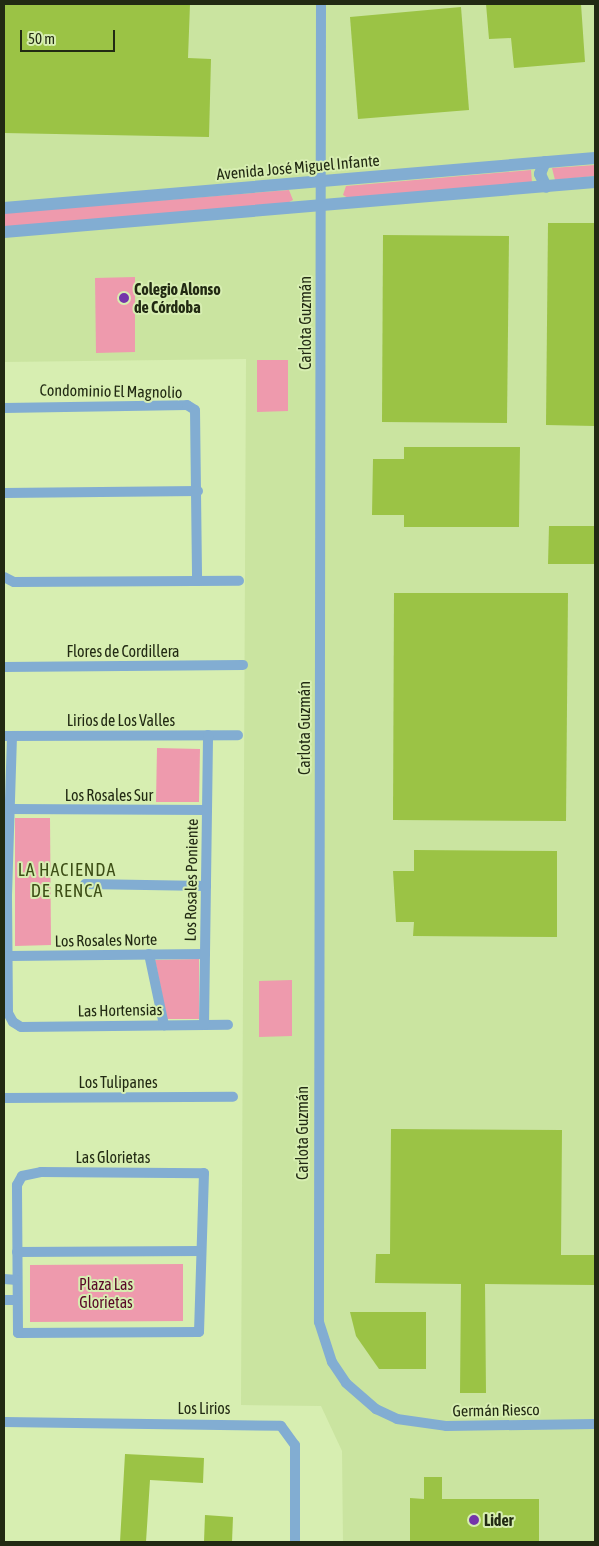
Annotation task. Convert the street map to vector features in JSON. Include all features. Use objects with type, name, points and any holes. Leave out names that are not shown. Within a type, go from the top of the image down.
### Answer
[{"type":"street","name":"Carlota Guzmán","points":[[321,4],[317,1308],[324,1342],[339,1373],[365,1401],[398,1419]]},
{"type":"street","name":"Avenida José Miguel Infante","points":[[4,208],[595,158]]},
{"type":"street","points":[[545,162],[540,174],[546,187]]},
{"type":"street","points":[[4,232],[595,182]]},
{"type":"street","name":"Condominio El Magnolio","points":[[4,408],[187,405],[199,417],[197,581]]},
{"type":"street","points":[[4,493],[198,491]]},
{"type":"street","points":[[4,577],[14,582],[238,582]]},
{"type":"street","name":"Flores de Cordillera","points":[[4,667],[243,665]]},
{"type":"street","name":"Los Rosales Poniente","points":[[204,1025],[208,735]]},
{"type":"street","name":"Lirios de Los Valles","points":[[8,736],[238,735]]},
{"type":"street","points":[[8,736],[10,809],[5,898],[9,956]]},
{"type":"street","name":"Los Rosales Sur","points":[[10,809],[207,810]]},
{"type":"street","points":[[85,884],[206,886]]},
{"type":"street","points":[[150,954],[164,1025]]},
{"type":"street","name":"Los Rosales Norte","points":[[9,956],[205,954]]},
{"type":"street","name":"Las Hortensias","points":[[9,956],[8,1013],[13,1022],[21,1026],[228,1025]]},
{"type":"street","name":"Los Tulipanes","points":[[4,1098],[233,1097]]},
{"type":"street","name":"Las Glorietas","points":[[41,1172],[204,1173],[201,1251],[198,1332],[18,1333],[16,1300],[17,1185],[22,1176],[41,1172]]},
{"type":"street","points":[[17,1252],[201,1251]]},
{"type":"street","points":[[4,1280],[17,1280]]},
{"type":"street","points":[[4,1300],[16,1300]]},
{"type":"street","name":"Germán Riesco","points":[[398,1419],[446,1426],[595,1424]]},
{"type":"street","name":"Los Lirios","points":[[4,1422],[281,1426],[296,1445],[295,1542]]},
{"type":"shaded area","points":[[4,4],[595,4],[595,1542],[343,1542],[342,1451],[321,1406],[241,1405],[246,359],[4,362]]},
{"type":"green space","points":[[595,165],[595,176],[555,180],[552,168]]},
{"type":"green space","points":[[531,170],[532,183],[348,198],[343,195],[346,186]]},
{"type":"green space","points":[[289,190],[293,200],[287,203],[4,227],[4,213]]},
{"type":"green space","points":[[135,277],[135,352],[96,353],[95,278]]},
{"type":"green space","points":[[257,360],[288,360],[288,411],[257,412]]},
{"type":"green space","points":[[157,748],[200,749],[199,802],[156,802]]},
{"type":"green space","points":[[15,818],[50,818],[51,945],[15,946]]},
{"type":"green space","points":[[199,959],[199,1019],[167,1019],[155,960]]},
{"type":"green space","points":[[292,980],[292,1036],[259,1037],[259,981]]},
{"type":"green space","name":"Plaza Las Glorietas","points":[[183,1264],[183,1321],[30,1322],[30,1265]]},
{"type":"building","points":[[5,4],[190,4],[188,58],[211,59],[209,137],[4,133]]},
{"type":"building","points":[[486,4],[581,4],[585,62],[514,68],[511,38],[489,39]]},
{"type":"building","points":[[461,7],[469,110],[358,119],[350,17]]},
{"type":"building","points":[[548,223],[595,223],[595,426],[546,425]]},
{"type":"building","points":[[383,235],[509,236],[507,423],[382,422]]},
{"type":"building","points":[[404,447],[520,447],[519,527],[404,527],[404,515],[372,515],[373,459],[404,459]]},
{"type":"building","points":[[549,526],[595,526],[595,564],[548,564]]},
{"type":"building","points":[[394,593],[568,593],[566,821],[393,820]]},
{"type":"building","points":[[414,850],[557,851],[557,937],[413,936],[414,922],[396,922],[393,871],[414,871]]},
{"type":"building","points":[[391,1129],[562,1130],[561,1255],[595,1255],[595,1285],[485,1284],[486,1393],[460,1393],[461,1284],[375,1283],[376,1254],[390,1254]]},
{"type":"building","points":[[350,1312],[426,1312],[426,1369],[379,1369],[356,1336]]},
{"type":"building","points":[[125,1454],[204,1458],[203,1483],[150,1480],[146,1542],[120,1542]]},
{"type":"building","name":"Lider","points":[[424,1477],[442,1477],[442,1499],[539,1499],[539,1542],[410,1542],[410,1498],[424,1499]]},
{"type":"building","points":[[205,1515],[233,1517],[232,1542],[204,1542]]},
{"type":"place","name":"Colegio Alonso de Córdoba","points":[[124,298]]},
{"type":"place","name":"Lider","points":[[474,1520]]},
{"type":"district","name":"LA HACIENDA DE RENCA","points":[[67,881]]}]
